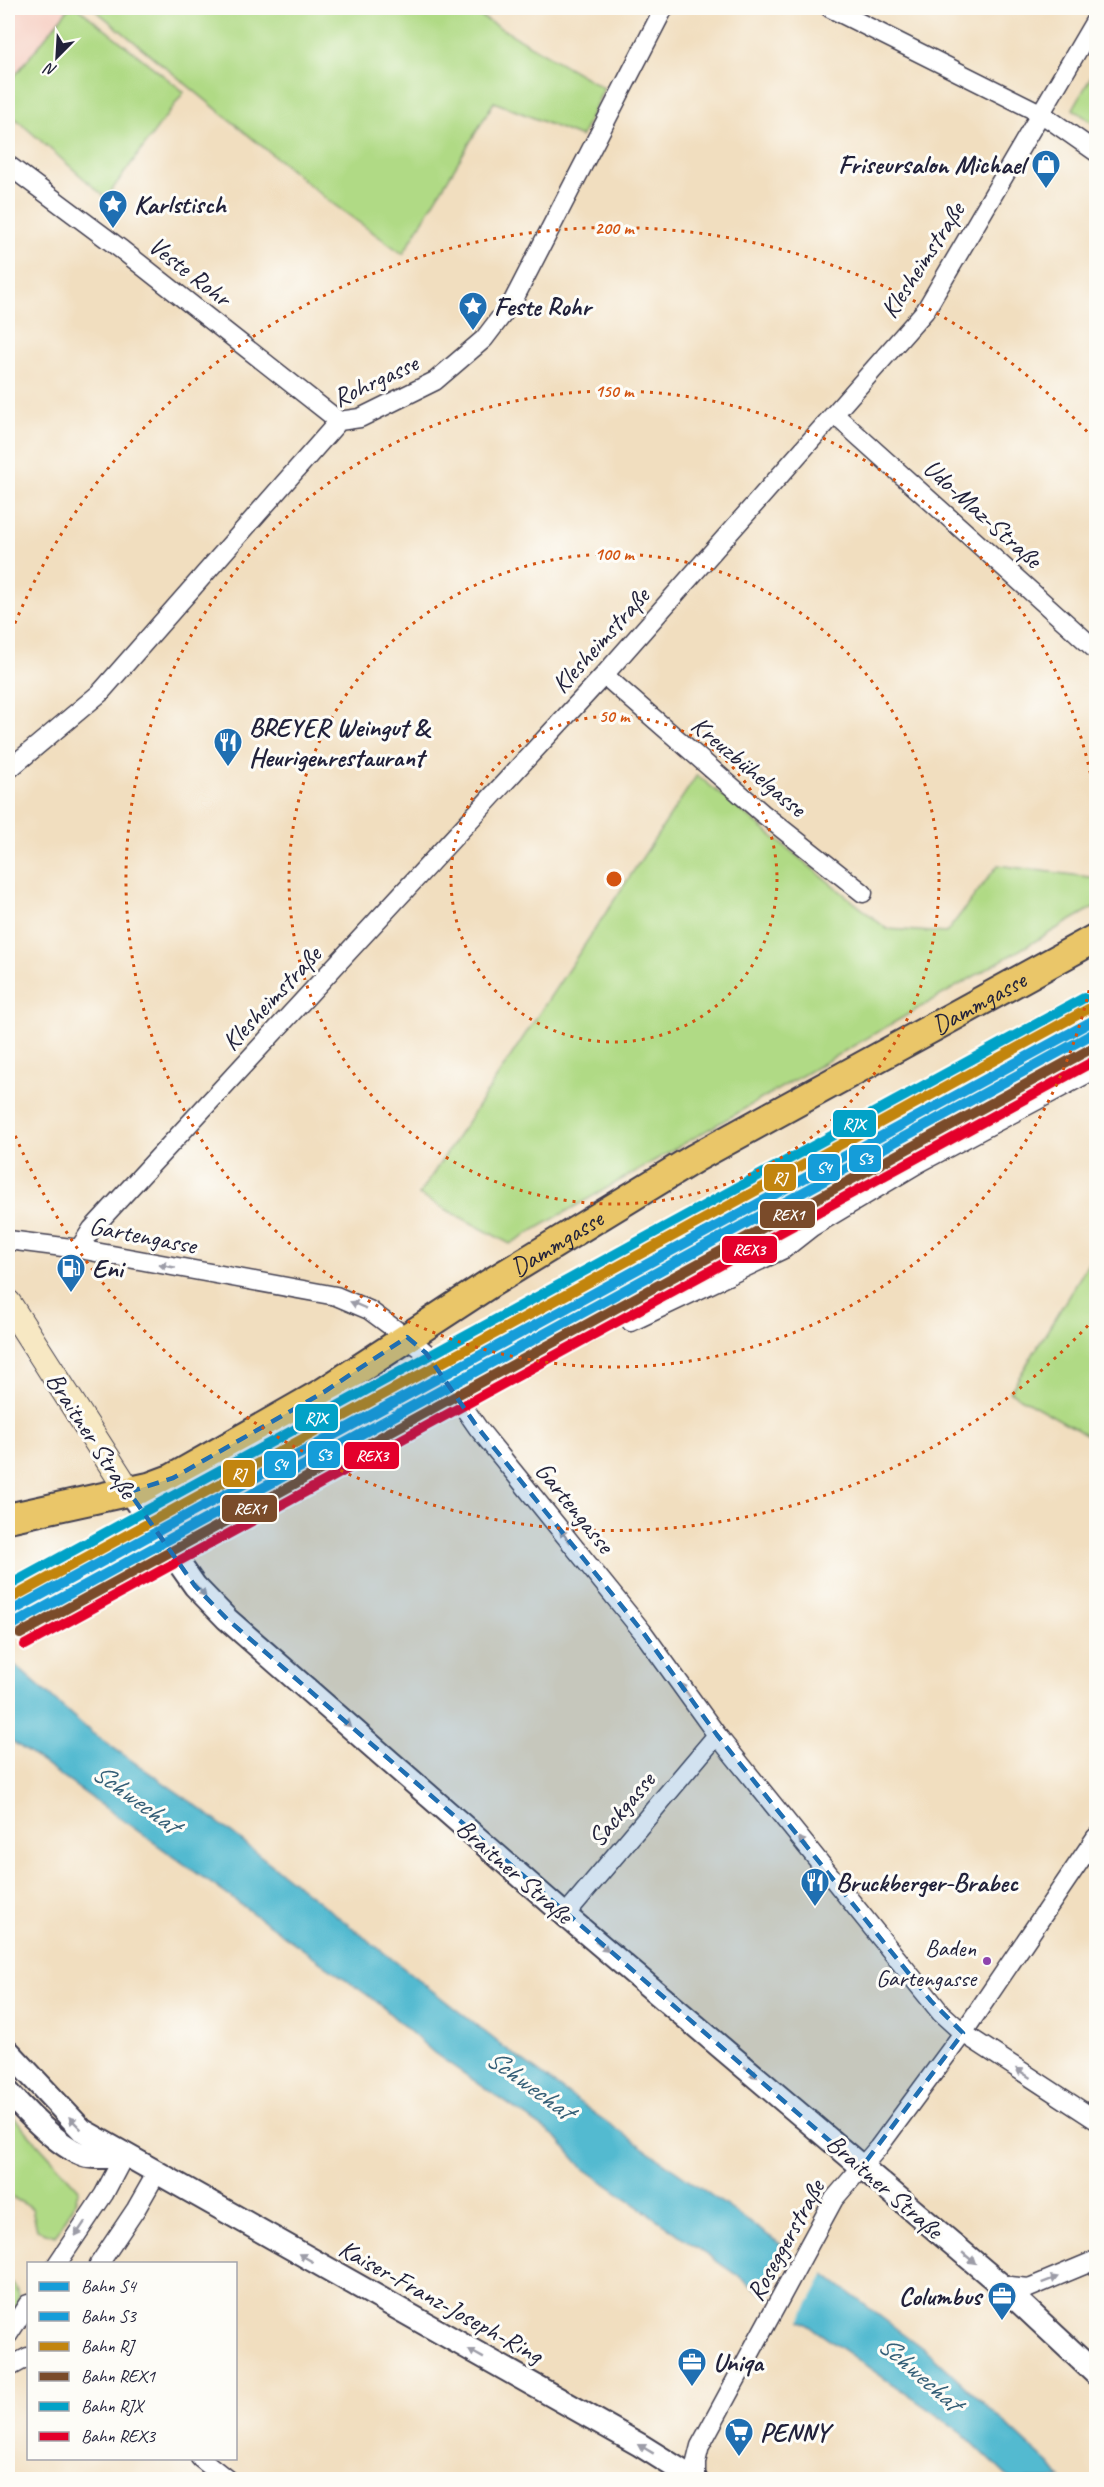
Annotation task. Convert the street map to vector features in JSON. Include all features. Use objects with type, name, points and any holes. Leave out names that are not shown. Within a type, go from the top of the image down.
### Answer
[{"type":"main road","name":"Dammgasse","points":[[8,1518],[129,1492],[165,1481],[194,1466],[324,1392],[489,1284],[695,1158],[1096,938]]},
{"type":"main road","name":"Braitner Straße","points":[[8,1303],[129,1492]]},
{"type":"street","name":"Rohrgasse","points":[[8,770],[99,693],[339,421],[360,418],[435,381],[483,339],[513,301],[664,8]]},
{"type":"street","points":[[830,8],[1042,114],[1096,152]]},
{"type":"street","name":"Klesheimstraße","points":[[79,1249],[92,1229],[604,675],[925,311],[1096,19]]},
{"type":"street","name":"Veste Rohr","points":[[8,165],[122,250],[339,421]]},
{"type":"street","name":"Udo-Maz-Straße","points":[[835,415],[1096,650]]},
{"type":"street","name":"Kreuzbühelgasse","points":[[604,675],[762,813],[863,893]]},
{"type":"street","points":[[631,1322],[784,1249],[812,1227],[919,1163],[1096,1069]]},
{"type":"street","name":"Gartengasse","points":[[8,1240],[79,1249],[336,1296],[369,1310],[407,1337],[426,1353],[478,1428],[642,1631],[717,1735],[931,2001],[963,2033],[1096,2120]]},
{"type":"street","name":"Braitner Straße","points":[[129,1492],[195,1586],[227,1619],[566,1915],[1001,2285],[1096,2374]]},
{"type":"street","name":"Sackgasse","points":[[566,1915],[717,1735]]},
{"type":"street","name":"Roseggerstraße","points":[[696,2480],[696,2462],[700,2446],[834,2199],[878,2148],[963,2033],[1096,1837]]},
{"type":"street","name":"Kaiser-Franz-Joseph-Ring","points":[[8,2051],[82,2130],[124,2156],[619,2434],[696,2480]]},
{"type":"street","points":[[8,2092],[40,2126],[85,2156],[124,2156],[104,2194],[58,2262]]},
{"type":"street","points":[[100,2262],[136,2209],[156,2174]]},
{"type":"street","points":[[1001,2285],[1029,2288],[1096,2260]]},
{"type":"street","points":[[17,2329],[27,2306]]},
{"type":"street","points":[[8,2368],[27,2358]]},
{"type":"street","points":[[203,2460],[228,2480]]},
{"type":"highlighted area","points":[[407,1337],[426,1353],[478,1428],[642,1631],[717,1735],[931,2001],[963,2033],[861,2168],[227,1619],[195,1586],[129,1492],[173,1478],[324,1392]]},
{"type":"shaded area","points":[[8,8],[69,8],[8,84]]},
{"type":"green space","points":[[69,8],[78,8],[184,92],[106,198],[8,112],[8,84]]},
{"type":"green space","points":[[93,8],[466,8],[604,88],[581,137],[494,102],[403,254],[329,201]]},
{"type":"green space","points":[[1096,68],[1096,125],[1073,109]]},
{"type":"green space","points":[[697,775],[887,929],[946,933],[998,865],[1096,878],[1096,906],[510,1244],[419,1195]]},
{"type":"green space","points":[[1096,1251],[1096,1430],[1092,1438],[1010,1392]]},
{"type":"green space","points":[[8,2111],[79,2189],[73,2207],[55,2236],[37,2230],[32,2208],[8,2195]]},
{"type":"green space","points":[[8,2281],[14,2285],[19,2294],[17,2303],[8,2318]]},
{"type":"water","name":"Schwechat","points":[[8,1659],[92,1733],[197,1806],[504,2047],[829,2278],[933,2356],[1051,2466],[1061,2479],[1010,2479],[961,2432],[582,2167],[556,2137],[434,2053],[377,2002],[8,1738]]},
{"type":"pier","points":[[791,2248],[826,2272],[799,2322],[764,2297]]},
{"type":"rail line","name":"RJX","points":[[8,1586],[1084,998]]},
{"type":"rail line","name":"RJ","points":[[8,1600],[1090,1008]]},
{"type":"rail line","name":"S4","points":[[8,1613],[1096,1019]]},
{"type":"rail line","name":"S3","points":[[14,1624],[1096,1032]]},
{"type":"rail line","name":"REX1","points":[[20,1634],[1096,1046]]},
{"type":"rail line","name":"REX3","points":[[25,1645],[1096,1060]]},
{"type":"place","name":"Friseursalon Michael","points":[[1046,190]]},
{"type":"place","name":"Karlstisch","points":[[113,230]]},
{"type":"place","name":"Feste Rohr","points":[[473,332]]},
{"type":"place","name":"BREYER Weingut & Heurigenrestaurant","points":[[228,768]]},
{"type":"place","name":"Eni","points":[[71,1294]]},
{"type":"place","name":"Bruckberger-Brabec","points":[[815,1908]]},
{"type":"place","name":"Baden Gartengasse","points":[[987,1961]]},
{"type":"place","name":"Columbus","points":[[1002,2322]]},
{"type":"place","name":"Uniqa","points":[[692,2388]]},
{"type":"place","name":"PENNY","points":[[739,2458]]}]
